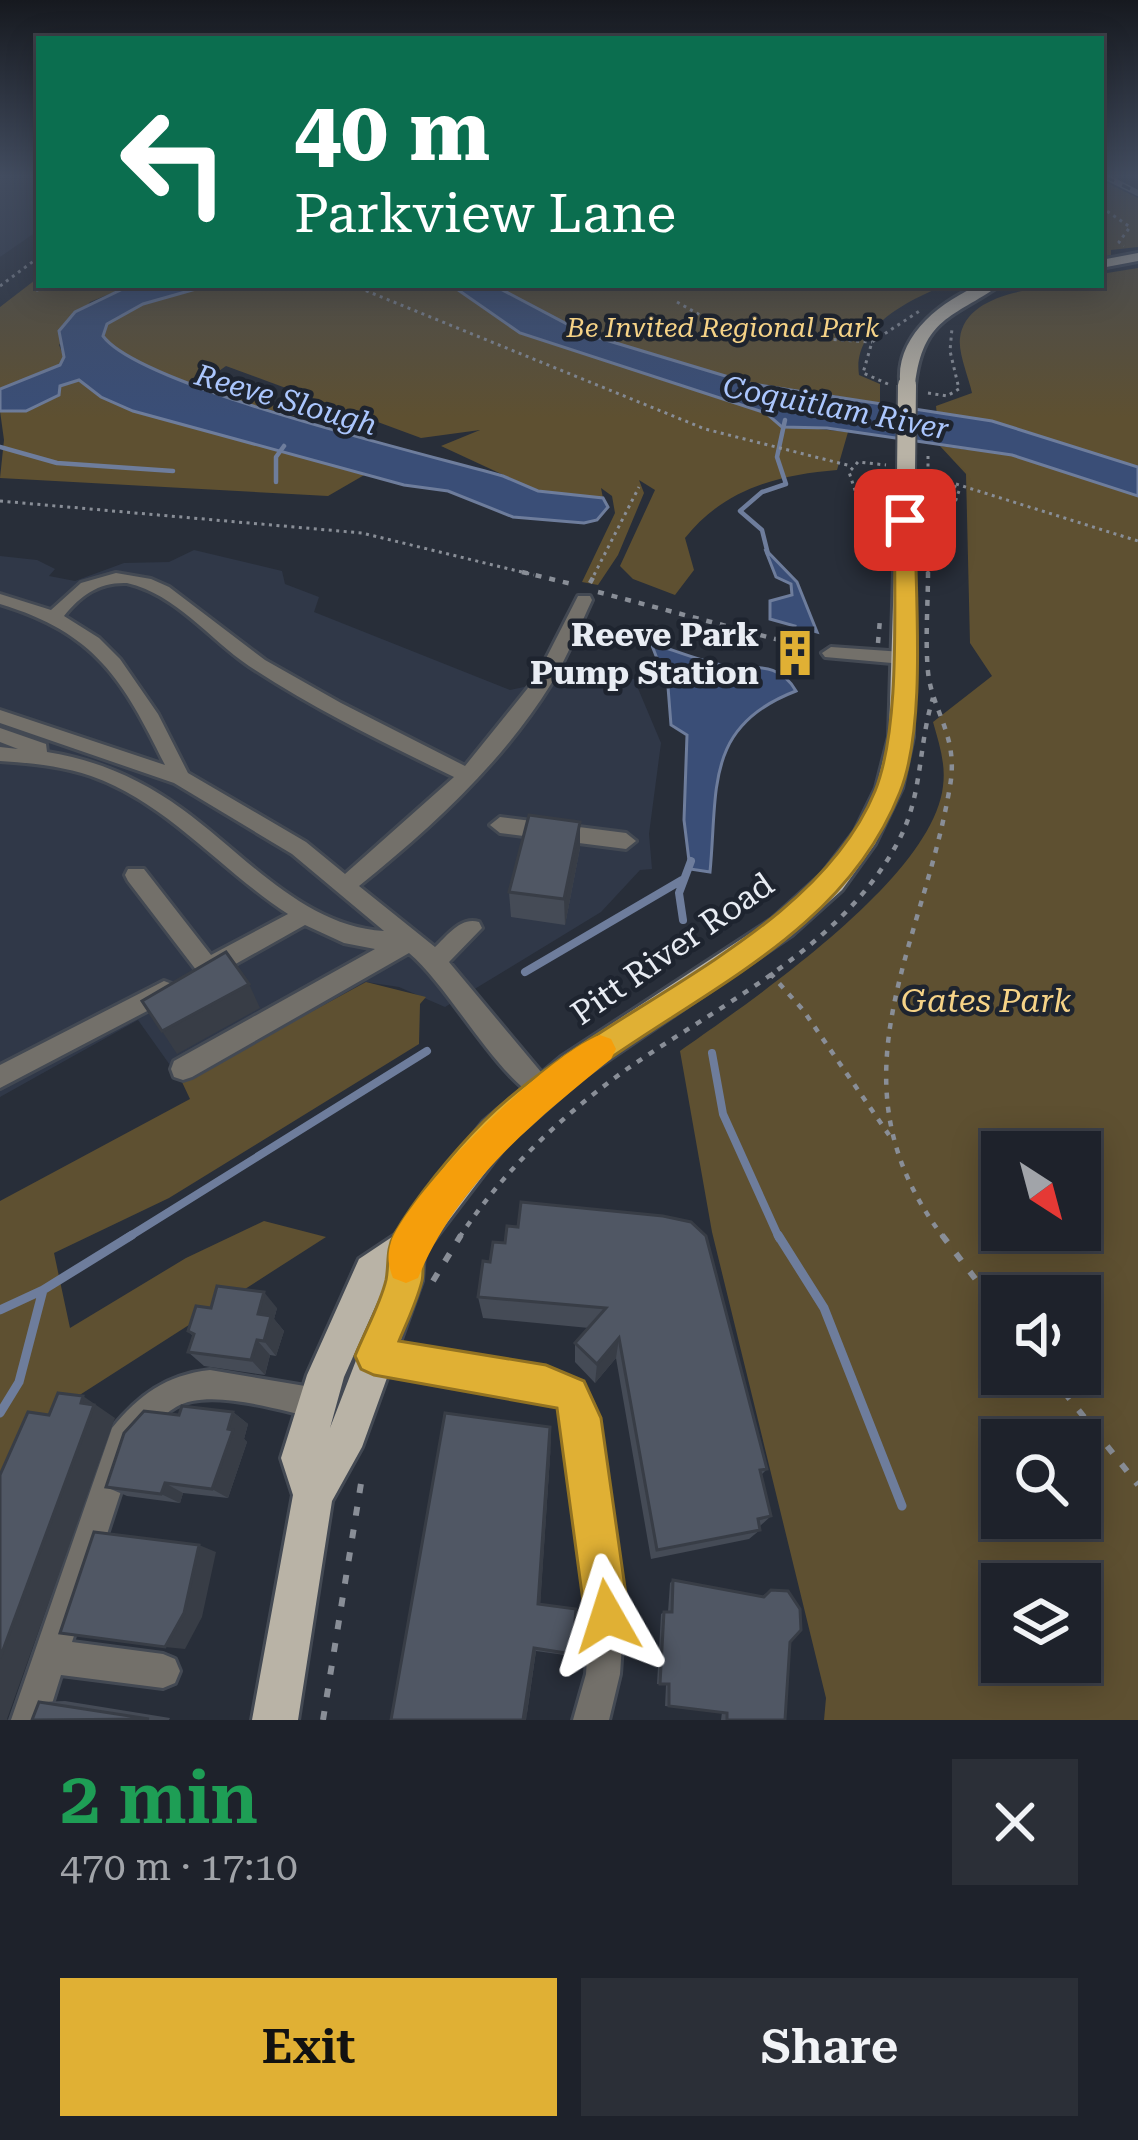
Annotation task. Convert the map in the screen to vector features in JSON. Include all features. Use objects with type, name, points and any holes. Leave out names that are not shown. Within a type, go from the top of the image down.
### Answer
[{"type":"main road","name":"Pitt River Road","points":[[313,1495],[301,1457],[317,1403],[372,1272],[407,1247],[483,1147],[544,1090],[782,927],[845,867],[875,821],[895,769],[917,477],[907,385],[916,338],[931,319],[988,288]]},
{"type":"main road","name":"Pitt River Road","points":[[275,1720],[313,1495],[342,1447],[404,1281],[407,1247]]},
{"type":"lane","points":[[57,614],[78,589],[132,578],[177,601],[254,661],[359,723],[464,774]]},
{"type":"lane","points":[[343,887],[399,842],[503,736],[540,687],[586,594]]},
{"type":"lane","points":[[0,599],[57,614],[97,640],[122,669],[181,778]]},
{"type":"lane","points":[[831,653],[903,658]]},
{"type":"lane","points":[[0,716],[181,778],[299,848],[436,961],[517,1065],[544,1090]]},
{"type":"lane","points":[[0,736],[117,779],[164,807],[307,914],[347,936],[409,942]]},
{"type":"lane","points":[[0,754],[52,758]]},
{"type":"lane","points":[[500,825],[626,841]]},
{"type":"lane","points":[[136,875],[208,968]]},
{"type":"lane","points":[[0,1077],[307,914]]},
{"type":"lane","points":[[436,961],[471,928]]},
{"type":"lane","points":[[183,1069],[409,942]]},
{"type":"lane","points":[[374,1356],[560,1388],[578,1405],[607,1616],[605,1659],[591,1720]]},
{"type":"lane","points":[[29,1720],[123,1439],[139,1415],[174,1388],[195,1383],[317,1403]]},
{"type":"lane","points":[[50,1656],[163,1671]]},
{"type":"path","points":[[0,286],[36,259]]},
{"type":"path","points":[[359,288],[705,429],[851,466]]},
{"type":"path","points":[[677,302],[732,333],[872,342]]},
{"type":"path","points":[[917,477],[927,575],[930,688],[948,725],[950,795],[910,936],[885,1064],[889,1135],[915,1200],[981,1286]]},
{"type":"path","points":[[950,482],[1138,541]]},
{"type":"path","points":[[586,594],[639,487]]},
{"type":"path","points":[[0,500],[362,533],[831,653]]},
{"type":"path","points":[[927,575],[945,531]]},
{"type":"path","points":[[427,1292],[469,1220],[532,1146],[627,1069],[770,974],[841,915],[894,849],[923,772],[933,698]]},
{"type":"path","points":[[770,974],[798,1006],[863,1107],[889,1135]]},
{"type":"path","points":[[1067,1395],[1138,1485]]},
{"type":"path","points":[[323,1720],[367,1455]]},
{"type":"shaded area","points":[[194,550],[282,571],[285,584],[319,597],[314,612],[510,690],[561,679],[634,679],[661,743],[649,834],[652,869],[640,870],[601,912],[445,1007],[399,987],[366,982],[182,1082],[138,1020],[0,1097],[0,556],[37,560],[55,569],[49,576],[75,581],[124,563],[169,562]]},
{"type":"green space","name":"Gates Park","points":[[1138,268],[1138,1720],[824,1720],[826,1698],[712,1232],[680,1051],[835,934],[908,859],[932,822],[944,778],[933,722],[992,676],[970,643],[966,474],[940,446],[969,450],[967,424],[937,416],[936,406],[972,393],[960,338],[966,321],[998,298],[1050,288],[1104,288],[1104,274]]},
{"type":"green space","points":[[36,279],[36,288],[124,288],[90,302],[59,345],[64,357],[54,370],[0,389],[0,307]]},
{"type":"green space","points":[[200,288],[455,288],[520,333],[766,413],[778,425],[848,432],[837,470],[753,487],[700,521],[685,538],[694,570],[675,595],[633,579],[620,566],[655,490],[639,480],[644,493],[618,555],[598,585],[582,582],[615,513],[612,496],[601,488],[603,498],[538,491],[441,446],[480,430],[421,438],[226,366],[216,373],[238,390],[302,418],[166,378],[119,352],[103,336],[107,324],[144,304]]},
{"type":"green space","name":"Be Invited Regional Park","points":[[499,288],[939,288],[887,317],[865,342],[859,375],[880,384],[880,405],[833,395],[831,418],[586,334]]},
{"type":"green space","points":[[80,380],[101,397],[133,411],[366,474],[328,496],[0,478],[4,440],[0,411],[22,407]]},
{"type":"green space","points":[[366,982],[426,997],[420,1004],[419,1044],[169,1198],[54,1253],[70,1328],[186,1258],[264,1221],[326,1237],[25,1430],[0,1492],[0,1201],[190,1099],[182,1082]]},
{"type":"water","points":[[125,288],[199,288],[143,304],[107,324],[103,336],[128,356],[227,397],[503,476],[538,491],[603,498],[608,507],[597,520],[584,523],[513,517],[448,491],[404,485],[133,411],[101,397],[79,380],[60,386],[59,395],[26,411],[0,411],[0,389],[60,365],[64,357],[59,331],[75,312]]},
{"type":"water","name":"Coquitlam River","points":[[455,288],[499,288],[586,334],[752,384],[992,421],[1138,467],[1138,496],[1012,455],[827,428],[782,427],[766,413],[520,333]]},
{"type":"water","points":[[765,549],[797,582],[817,632],[810,630],[806,638],[793,635],[795,626],[770,619],[770,601],[792,595],[791,584],[776,577]]},
{"type":"water","points":[[651,643],[717,664],[771,670],[796,691],[766,705],[730,742],[716,787],[710,872],[690,869],[684,820],[687,735],[671,725],[668,687]]},
{"type":"building","points":[[529,815],[580,822],[564,899],[509,892]]},
{"type":"building","points":[[226,952],[249,984],[162,1031],[142,1001]]},
{"type":"building","points":[[521,1202],[663,1216],[691,1222],[706,1236],[767,1469],[760,1470],[771,1516],[758,1519],[760,1530],[657,1550],[619,1338],[597,1364],[575,1343],[606,1308],[478,1297],[483,1261],[490,1262],[493,1242],[505,1243],[507,1226],[518,1227]]},
{"type":"building","points":[[217,1286],[264,1292],[258,1314],[271,1316],[264,1341],[257,1340],[251,1360],[188,1352],[196,1306],[211,1308]]},
{"type":"building","points":[[58,1393],[83,1396],[81,1403],[94,1405],[0,1658],[0,1475],[28,1412],[49,1415]]},
{"type":"building","points":[[182,1406],[233,1412],[228,1429],[233,1430],[212,1489],[165,1483],[161,1494],[106,1487],[124,1433],[144,1411],[179,1415]]},
{"type":"building","points":[[445,1413],[550,1427],[538,1604],[576,1609],[572,1654],[534,1648],[523,1720],[391,1720]]},
{"type":"building","points":[[94,1532],[199,1545],[184,1613],[165,1647],[60,1633]]},
{"type":"building","points":[[673,1580],[764,1597],[771,1590],[788,1591],[800,1609],[801,1630],[790,1642],[785,1720],[727,1720],[727,1713],[669,1706],[669,1684],[660,1684],[664,1612],[672,1612]]},
{"type":"building","points":[[39,1702],[149,1719],[32,1720]]},
{"type":"waterway","points":[[37,290],[43,288]]},
{"type":"waterway","points":[[768,554],[762,530],[740,511],[762,492],[786,484],[777,457],[785,420]]},
{"type":"waterway","points":[[276,482],[276,457],[284,446]]},
{"type":"waterway","points":[[0,447],[57,463],[173,471]]},
{"type":"waterway","points":[[683,920],[679,893],[691,861]]},
{"type":"waterway","points":[[525,972],[682,880]]},
{"type":"waterway","points":[[127,1238],[427,1051]]},
{"type":"waterway","points":[[712,1053],[723,1114],[779,1238]]},
{"type":"waterway","points":[[43,1290],[132,1235]]},
{"type":"waterway","points":[[778,1235],[824,1308],[902,1506]]},
{"type":"waterway","points":[[0,1310],[43,1290]]},
{"type":"waterway","points":[[0,1413],[19,1382],[43,1290]]},
{"type":"slow traffic","points":[[406,1265],[407,1247],[447,1188],[495,1133],[600,1049]]},
{"type":"place","name":"Reeve Park Pump Station","points":[[795,653]]},
{"type":"route","points":[[607,1616],[582,1418],[571,1395],[546,1384],[374,1356],[404,1281],[407,1247],[447,1188],[495,1133],[572,1067],[782,927],[832,882],[866,837],[890,788],[901,736],[905,520]]},
{"type":"water label","name":"Reeve Slough","points":[[286,400]]}]
